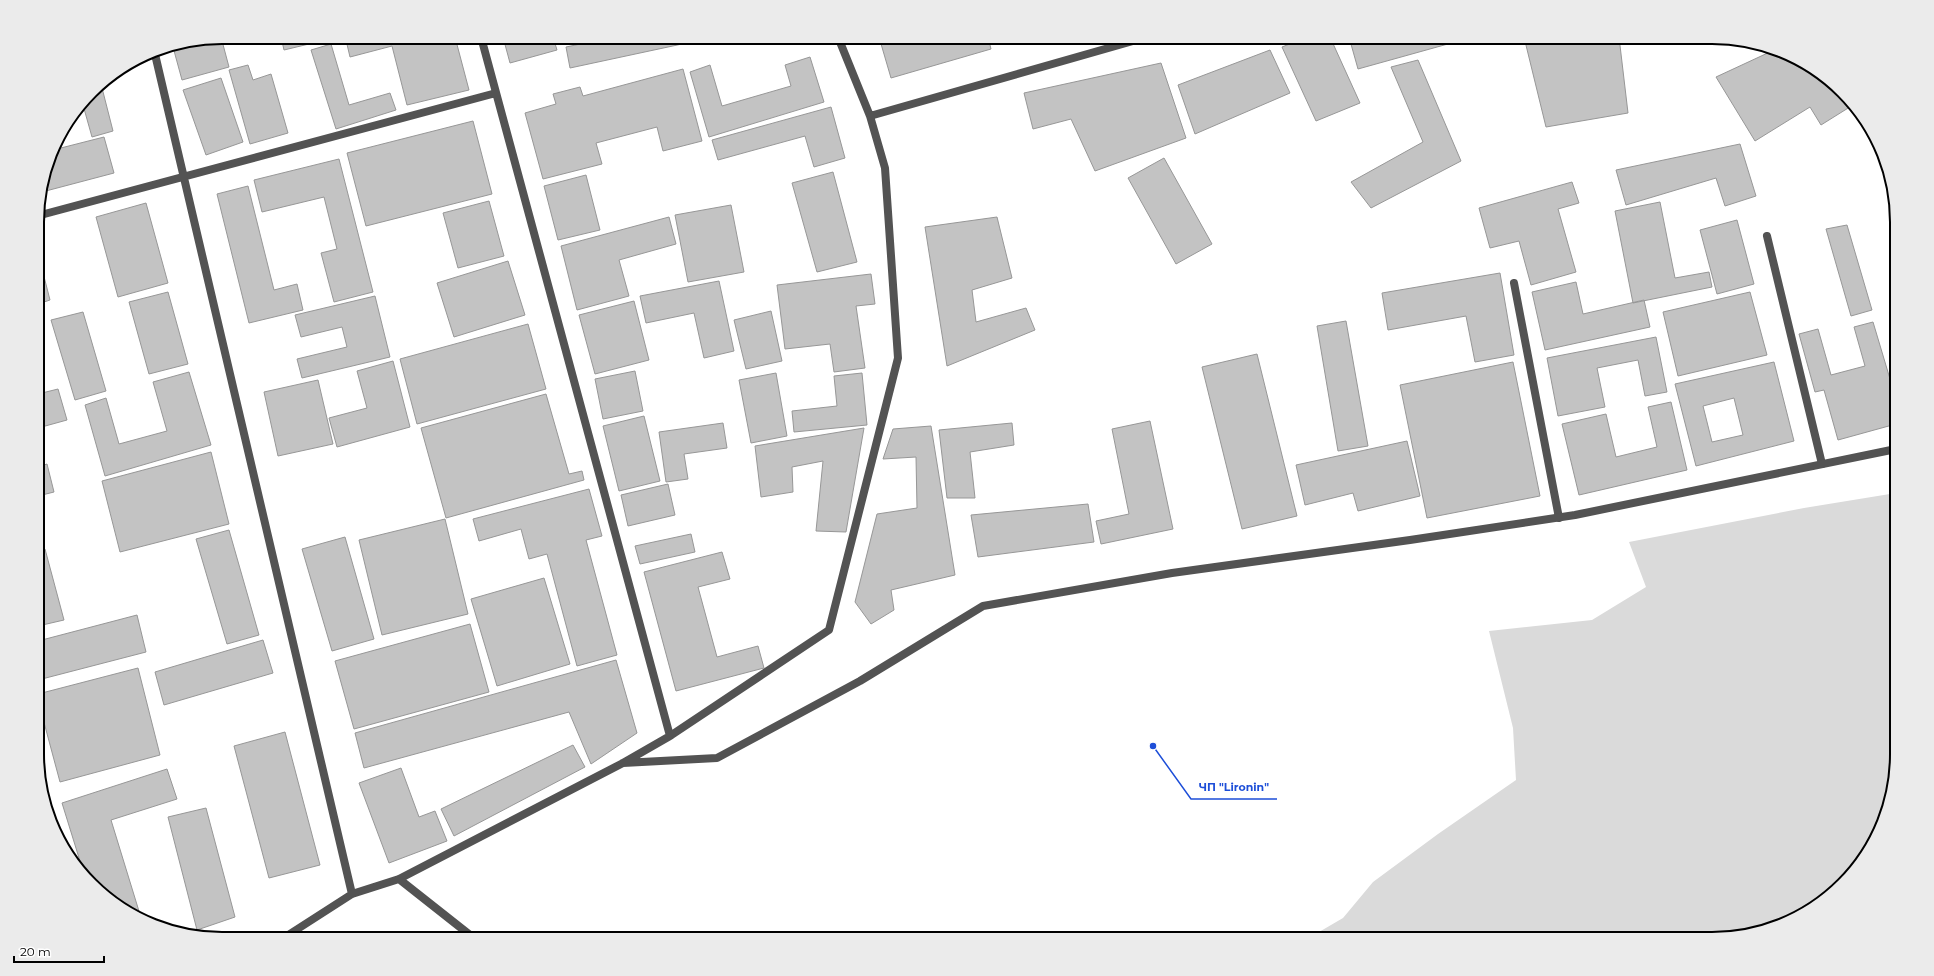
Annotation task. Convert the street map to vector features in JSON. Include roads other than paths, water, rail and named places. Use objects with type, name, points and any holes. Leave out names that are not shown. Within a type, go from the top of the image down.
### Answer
[{"type":"street","points":[[484,44],[670,736]]},
{"type":"street","points":[[293,932],[352,894],[399,879],[623,764],[670,736],[829,630],[898,358],[885,168],[870,116],[841,44]]},
{"type":"street","points":[[870,116],[1122,44]]},
{"type":"street","points":[[156,57],[185,176],[352,894]]},
{"type":"street","points":[[44,214],[496,93]]},
{"type":"street","points":[[1767,236],[1822,464]]},
{"type":"street","points":[[1514,283],[1559,518]]},
{"type":"street","points":[[623,764],[717,758],[860,680],[982,606],[1172,573],[1559,518],[1890,450]]},
{"type":"street","points":[[399,879],[466,932]]},
{"type":"place","name":"ЧП \"Lironin\"","points":[[1153,746]]}]
